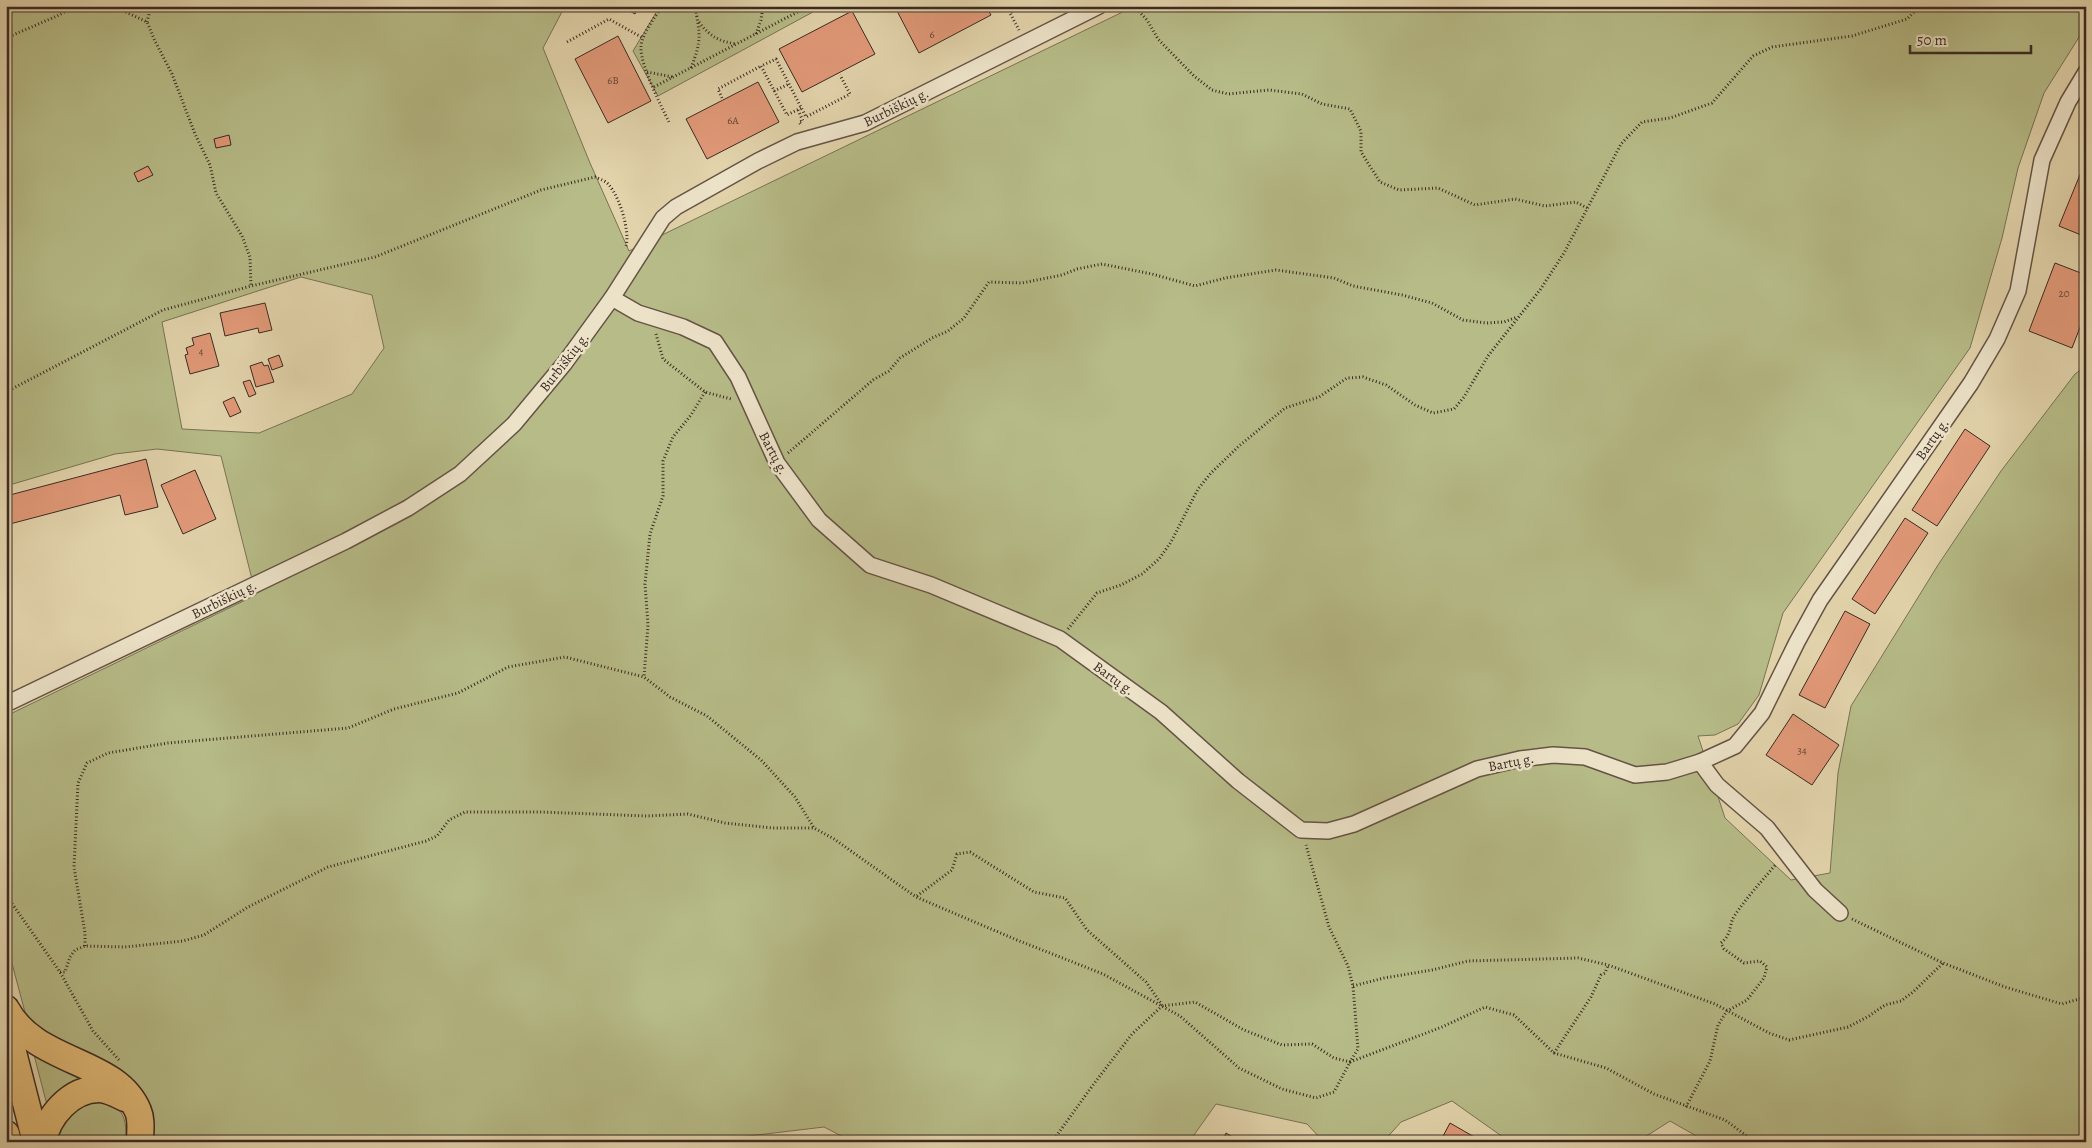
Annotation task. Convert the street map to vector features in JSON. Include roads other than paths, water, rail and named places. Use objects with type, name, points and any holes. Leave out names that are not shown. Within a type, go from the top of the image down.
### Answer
[{"type":"highway","points":[[6,1009],[22,1032],[34,1041],[110,1079],[125,1091],[138,1111],[140,1142]]},
{"type":"highway","points":[[6,1025],[36,1142]]},
{"type":"highway","points":[[43,1142],[53,1117],[73,1097],[86,1091],[100,1089],[117,1094],[132,1102]]},
{"type":"highway","points":[[6,1134],[8,1142]]},
{"type":"street","name":"Burbiškių g.","points":[[6,704],[346,542],[416,503],[460,474],[514,424],[564,364],[612,298],[663,218],[676,207],[797,142],[865,123],[1099,6]]},
{"type":"street","name":"Bartų g.","points":[[612,298],[638,313],[683,327],[715,342],[738,377],[777,463],[819,520],[870,565],[931,586],[1060,639],[1161,712],[1238,781],[1301,830],[1328,831],[1354,824],[1477,769],[1520,759],[1553,755],[1585,757],[1635,775],[1667,772],[1700,762],[1736,746],[1762,713],[1820,600],[1971,383],[1997,339],[2018,291],[2042,160],[2068,102],[2086,72]]},
{"type":"street","points":[[1700,762],[1717,786],[1767,828],[1815,890],[1840,913]]}]
